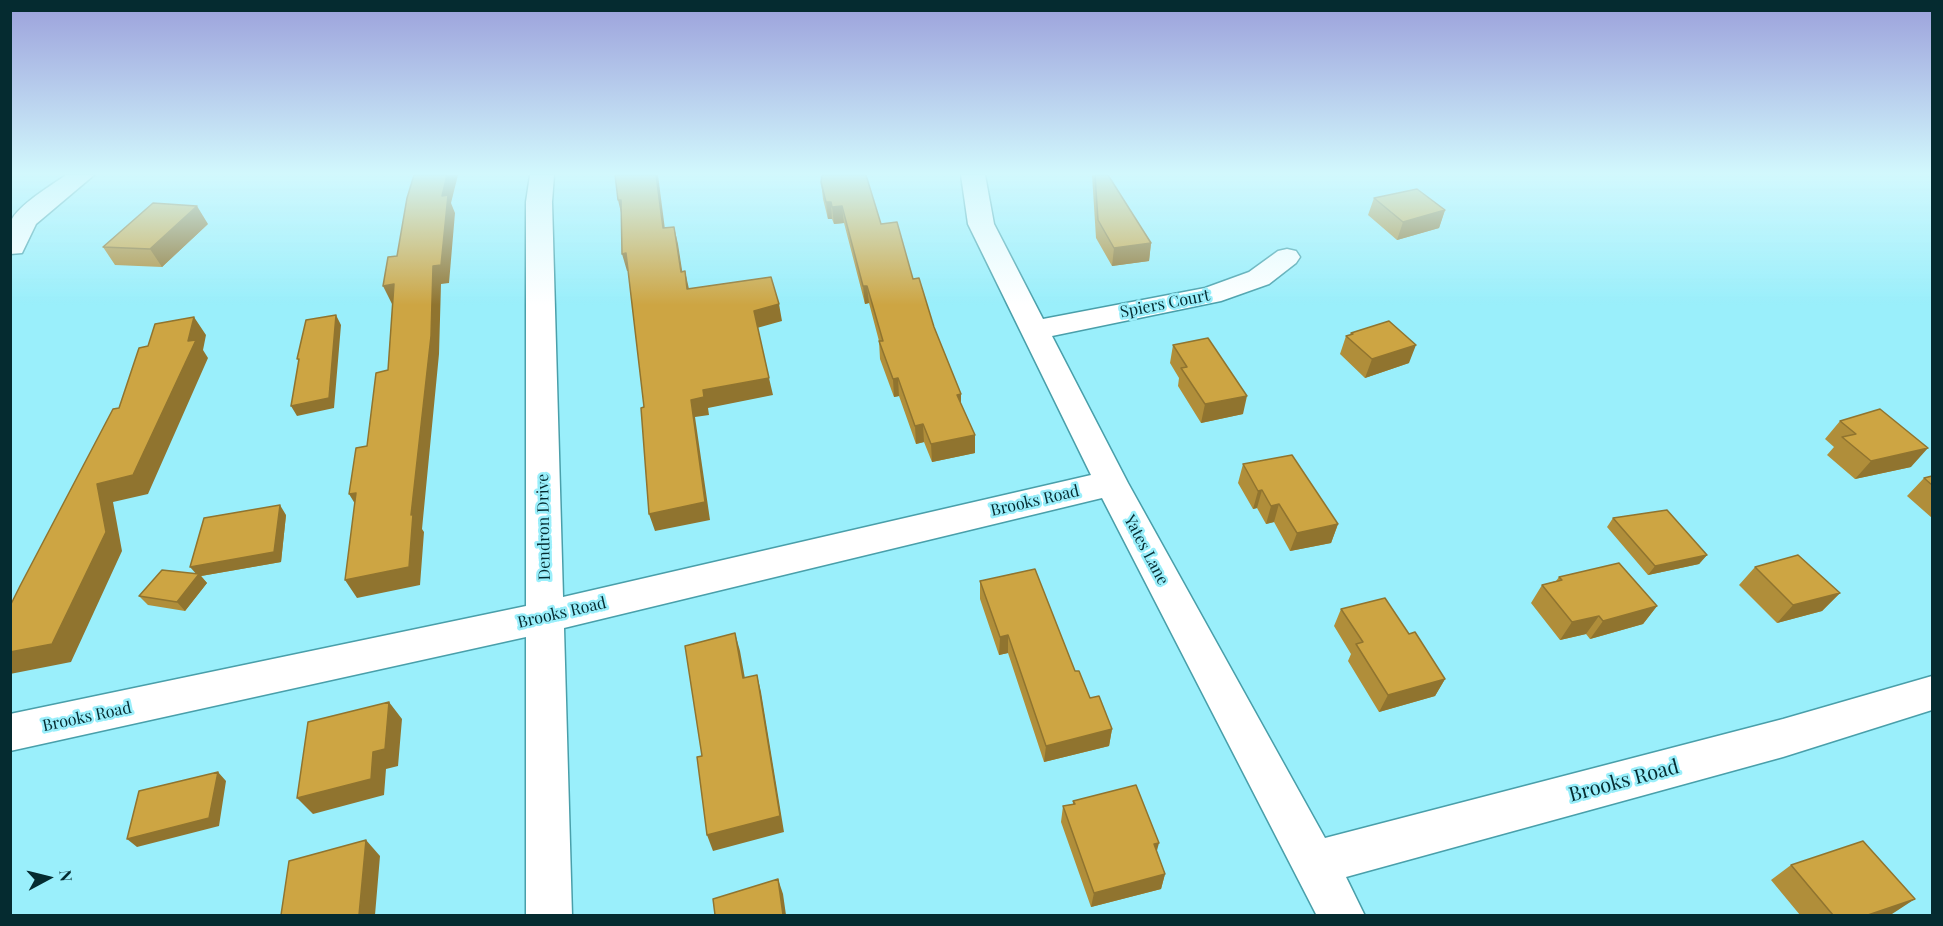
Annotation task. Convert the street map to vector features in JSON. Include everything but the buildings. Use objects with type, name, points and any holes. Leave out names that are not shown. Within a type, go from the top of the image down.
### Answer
[{"type":"street","points":[[13,247],[27,218]]},
{"type":"street","name":"Dendron Drive","points":[[539,218],[549,915]]},
{"type":"street","name":"Yates Lane","points":[[980,218],[1111,483],[1342,915]]},
{"type":"street","name":"Spiers Court","points":[[1034,330],[1211,295],[1259,278],[1287,257]]},
{"type":"street","name":"Brooks Road","points":[[10,733],[545,617],[1111,483]]},
{"type":"street","name":"Brooks Road","points":[[1315,863],[1783,738],[1932,693]]}]
